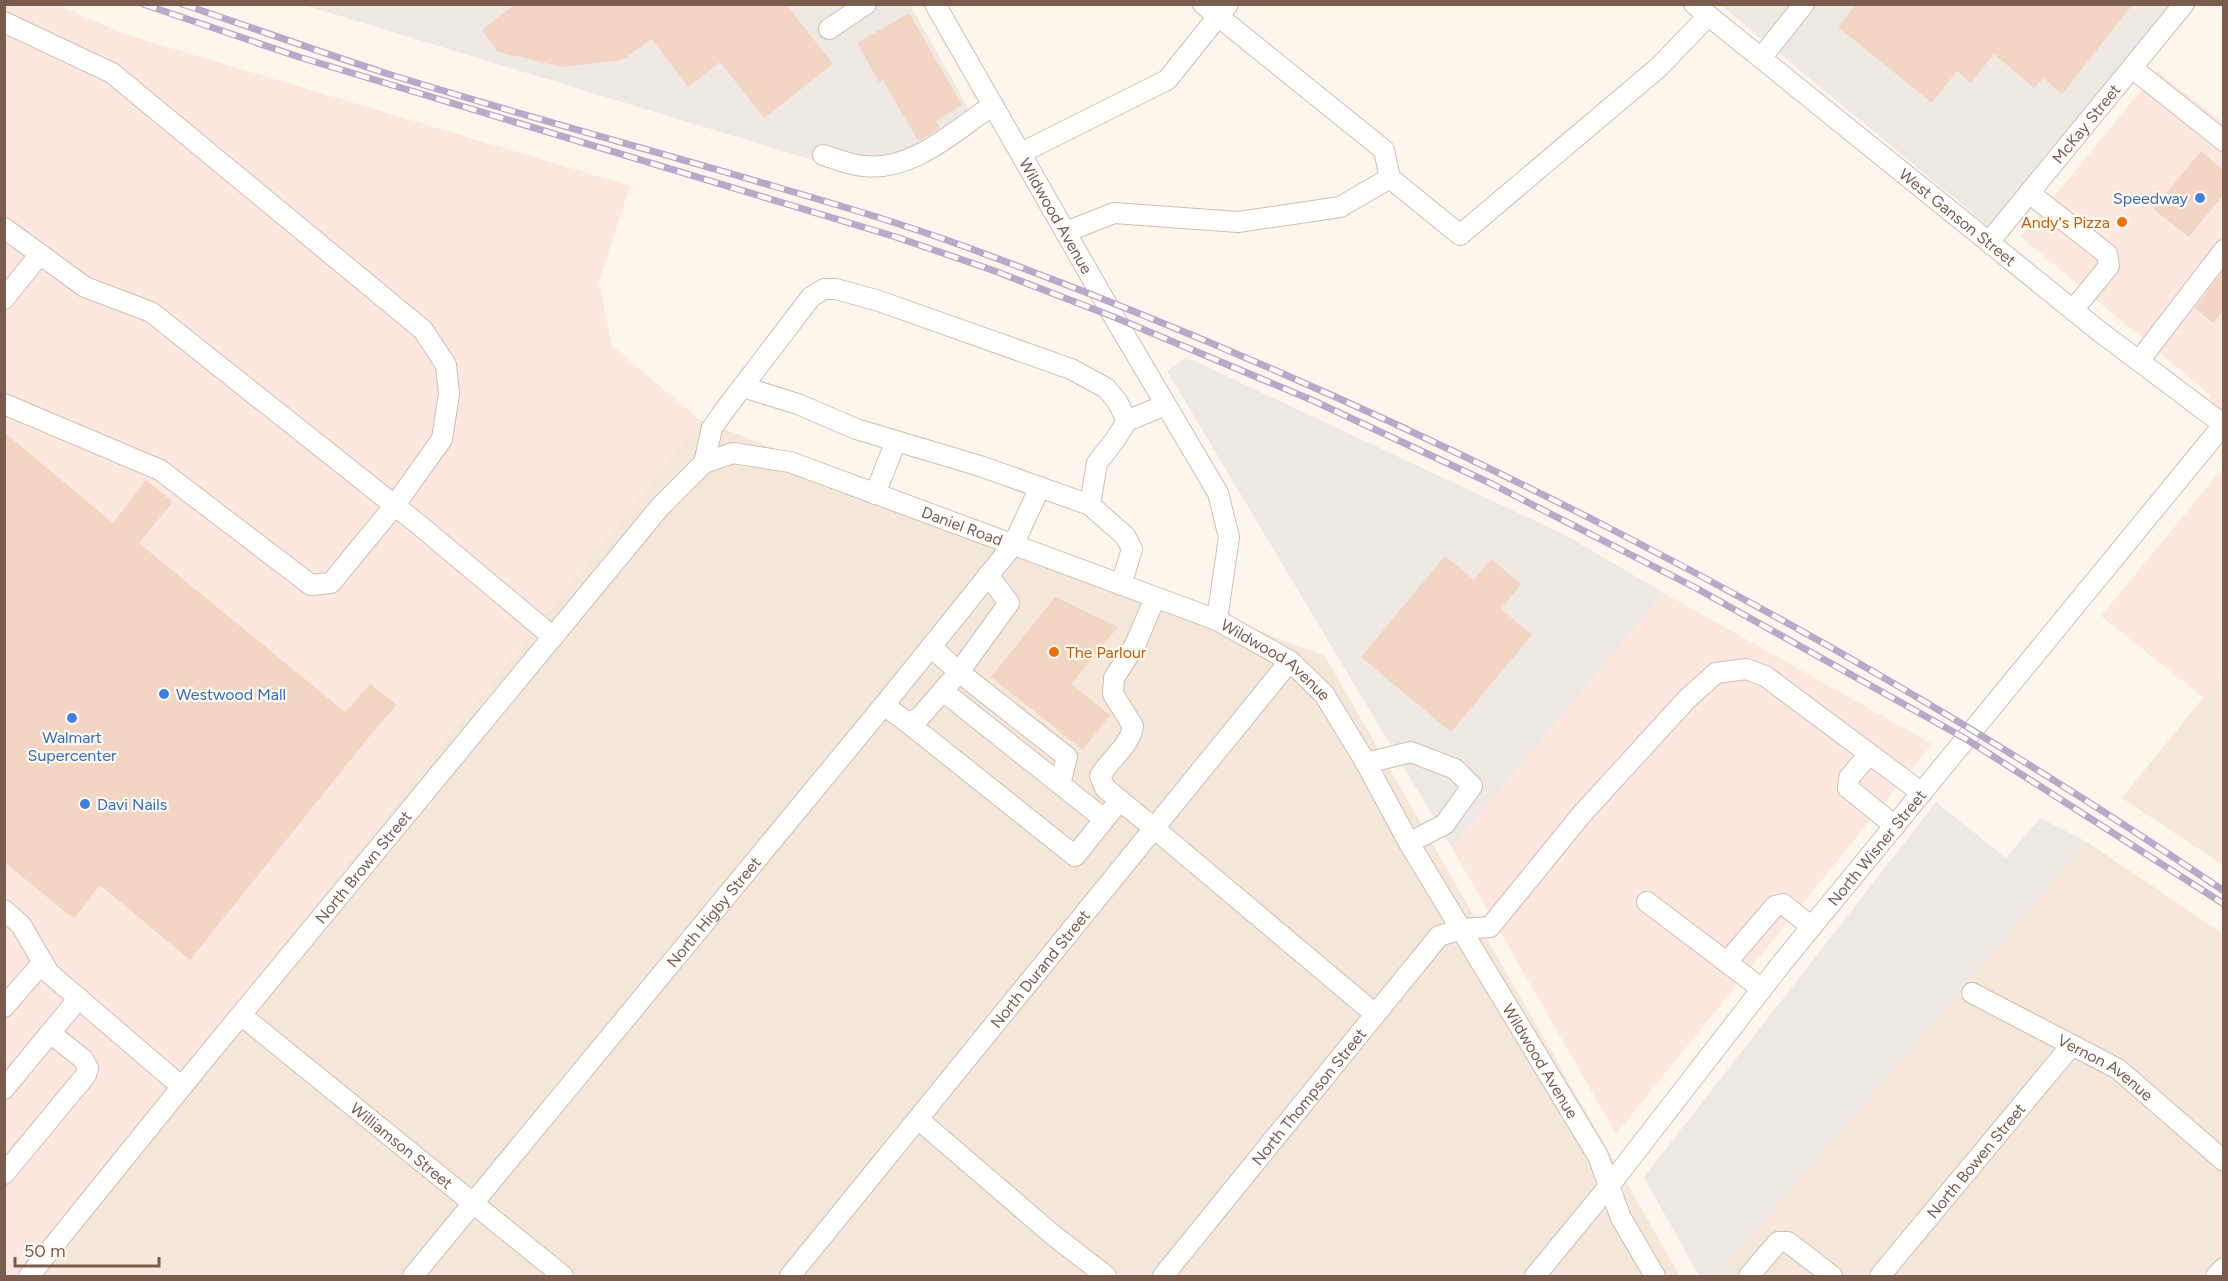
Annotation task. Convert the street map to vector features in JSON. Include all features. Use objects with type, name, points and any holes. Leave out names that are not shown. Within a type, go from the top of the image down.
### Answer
[{"type":"street","points":[[829,29],[866,4]]},
{"type":"street","name":"Wildwood Avenue","points":[[935,4],[1218,493],[1229,537],[1217,620],[1290,661],[1324,694],[1366,763],[1409,843],[1598,1156],[1621,1218],[1655,1276]]},
{"type":"street","points":[[1761,58],[1804,4]]},
{"type":"street","name":"McKay Street","points":[[1989,242],[2184,4]]},
{"type":"street","points":[[1021,153],[1167,80],[1217,9],[1384,150],[1390,178],[1460,235],[1659,67],[1701,10]]},
{"type":"street","name":"West Ganson Street","points":[[1701,10],[2073,310],[2223,424]]},
{"type":"street","points":[[4,22],[112,73],[423,330],[446,366],[449,394],[442,439],[395,505],[331,583],[311,585],[160,470],[4,404]]},
{"type":"street","points":[[2132,68],[2223,141]]},
{"type":"street","points":[[822,155],[864,166],[892,164],[920,154],[993,105]]},
{"type":"street","points":[[1066,232],[1114,213],[1238,222],[1340,207],[1390,178]]},
{"type":"street","points":[[2029,193],[2107,254],[2109,266],[2073,310]]},
{"type":"street","points":[[4,228],[85,287],[151,312],[395,505],[554,637]]},
{"type":"street","points":[[2139,361],[2223,250]]},
{"type":"street","points":[[4,299],[40,254]]},
{"type":"street","points":[[704,463],[712,428],[812,297],[824,289],[836,289],[879,301],[1071,369],[1106,388],[1118,401],[1127,421]]},
{"type":"street","points":[[743,387],[798,404],[856,429],[1090,505],[1125,536],[1132,549],[1120,585]]},
{"type":"street","points":[[1090,505],[1097,463],[1116,440],[1127,421],[1165,405]]},
{"type":"street","name":"North Wisner Street","points":[[1536,1276],[1762,989],[2223,424]]},
{"type":"street","points":[[875,494],[896,441]]},
{"type":"street","name":"Daniel Road","points":[[704,463],[733,453],[790,462],[1217,620]]},
{"type":"street","name":"North Brown Street","points":[[29,1276],[660,507],[704,463]]},
{"type":"street","name":"North Higby Street","points":[[413,1276],[1013,545],[1040,487]]},
{"type":"street","points":[[908,723],[920,717],[959,672],[1009,603],[988,575]]},
{"type":"street","points":[[1155,598],[1135,645],[1114,678],[1113,694],[1133,726],[1131,736],[1108,762],[1100,776],[1105,788],[1375,1014]]},
{"type":"street","points":[[931,647],[959,672],[1067,757],[1060,784]]},
{"type":"street","name":"North Durand Street","points":[[790,1276],[1290,661]]},
{"type":"street","name":"North Thompson Street","points":[[1163,1276],[1439,936],[1462,929],[1491,927],[1582,814],[1688,698],[1716,673],[1746,669],[1765,676],[1922,793]]},
{"type":"street","points":[[943,691],[1104,819]]},
{"type":"street","points":[[884,705],[1075,856],[1120,800]]},
{"type":"street","points":[[1366,763],[1411,752],[1455,769],[1472,786],[1445,824],[1409,843]]},
{"type":"street","points":[[1869,754],[1850,778],[1848,788],[1895,826]]},
{"type":"street","points":[[1647,902],[1762,989]]},
{"type":"street","points":[[1727,962],[1775,906],[1783,904],[1812,927]]},
{"type":"street","points":[[7,918],[21,925],[49,973],[182,1087]]},
{"type":"street","points":[[4,1006],[43,962]]},
{"type":"street","name":"Vernon Avenue","points":[[1972,993],[2118,1069],[2223,1161]]},
{"type":"street","points":[[4,1089],[79,998]]},
{"type":"street","name":"Williamson Street","points":[[241,1015],[563,1276]]},
{"type":"street","points":[[4,1174],[86,1075],[88,1068],[83,1059],[50,1033]]},
{"type":"street","name":"North Bowen Street","points":[[1880,1276],[2071,1046]]},
{"type":"street","points":[[918,1119],[1053,1235],[1106,1276]]},
{"type":"street","points":[[1749,1276],[1778,1242],[1788,1242],[1832,1276]]},
{"type":"street","points":[[2216,1276],[2223,1268]]},
{"type":"shaded area","points":[[57,4],[121,33],[630,186],[599,282],[612,346],[700,420],[19,1276],[5,1276],[4,5]]},
{"type":"shaded area","points":[[304,5],[910,5],[971,113],[914,159],[842,169]]},
{"type":"shaded area","points":[[1721,5],[2171,5],[1989,227]]},
{"type":"shaded area","points":[[2157,71],[2223,123],[2223,446],[2209,394],[2021,237]]},
{"type":"shaded area","points":[[1186,357],[1567,536],[1664,593],[1452,848],[1167,371]]},
{"type":"shaded area","points":[[700,420],[1325,656],[1680,1276],[19,1276]]},
{"type":"shaded area","points":[[2223,468],[2223,673],[2204,698],[2101,616]]},
{"type":"shaded area","points":[[1664,593],[1932,744],[1616,1134],[1452,848]]},
{"type":"shaded area","points":[[2223,673],[2223,865],[2122,798]]},
{"type":"shaded area","points":[[1936,802],[2006,858],[2040,818],[2087,842],[1716,1276],[1699,1276],[1644,1177]]},
{"type":"shaded area","points":[[2087,842],[2223,934],[2223,1276],[1716,1276]]},
{"type":"building","points":[[516,4],[786,4],[833,64],[764,118],[720,62],[688,87],[652,39],[622,60],[562,67],[498,52],[482,30]]},
{"type":"building","points":[[1856,4],[2133,4],[2062,94],[2043,78],[2034,88],[1994,54],[1971,83],[1957,71],[1932,103],[1838,27]]},
{"type":"building","points":[[909,13],[962,105],[936,121],[940,128],[918,141],[883,80],[879,82],[857,43]]},
{"type":"building","points":[[2201,151],[2223,170],[2223,195],[2189,237],[2153,209]]},
{"type":"building","points":[[2223,270],[2223,311],[2213,323],[2195,308]]},
{"type":"building","name":"Westwood Mall","points":[[4,432],[113,523],[146,480],[173,502],[139,543],[345,712],[370,684],[397,705],[190,960],[100,885],[74,919],[4,862]]},
{"type":"building","points":[[1445,556],[1474,580],[1491,559],[1521,584],[1501,609],[1532,635],[1451,732],[1361,657]]},
{"type":"building","name":"The Parlour","points":[[1055,597],[1118,627],[1071,684],[1110,715],[1083,750],[991,677]]},
{"type":"railway","points":[[143,4],[299,57],[896,237],[992,270],[1114,317],[1314,401],[1492,484],[1696,588],[1966,739],[2224,904]]},
{"type":"railway","points":[[182,4],[385,73],[918,230],[1131,310],[1294,379],[1456,452],[1614,531],[1771,614],[1925,702],[2076,794],[2224,891]]},
{"type":"place","name":"Speedway","points":[[2200,198]]},
{"type":"place","name":"Andy's Pizza","points":[[2122,222]]},
{"type":"place","name":"The Parlour","points":[[1054,652]]},
{"type":"place","name":"Westwood Mall","points":[[164,694]]},
{"type":"place","name":"Walmart Supercenter","points":[[72,718]]},
{"type":"place","name":"Davi Nails","points":[[85,804]]}]
